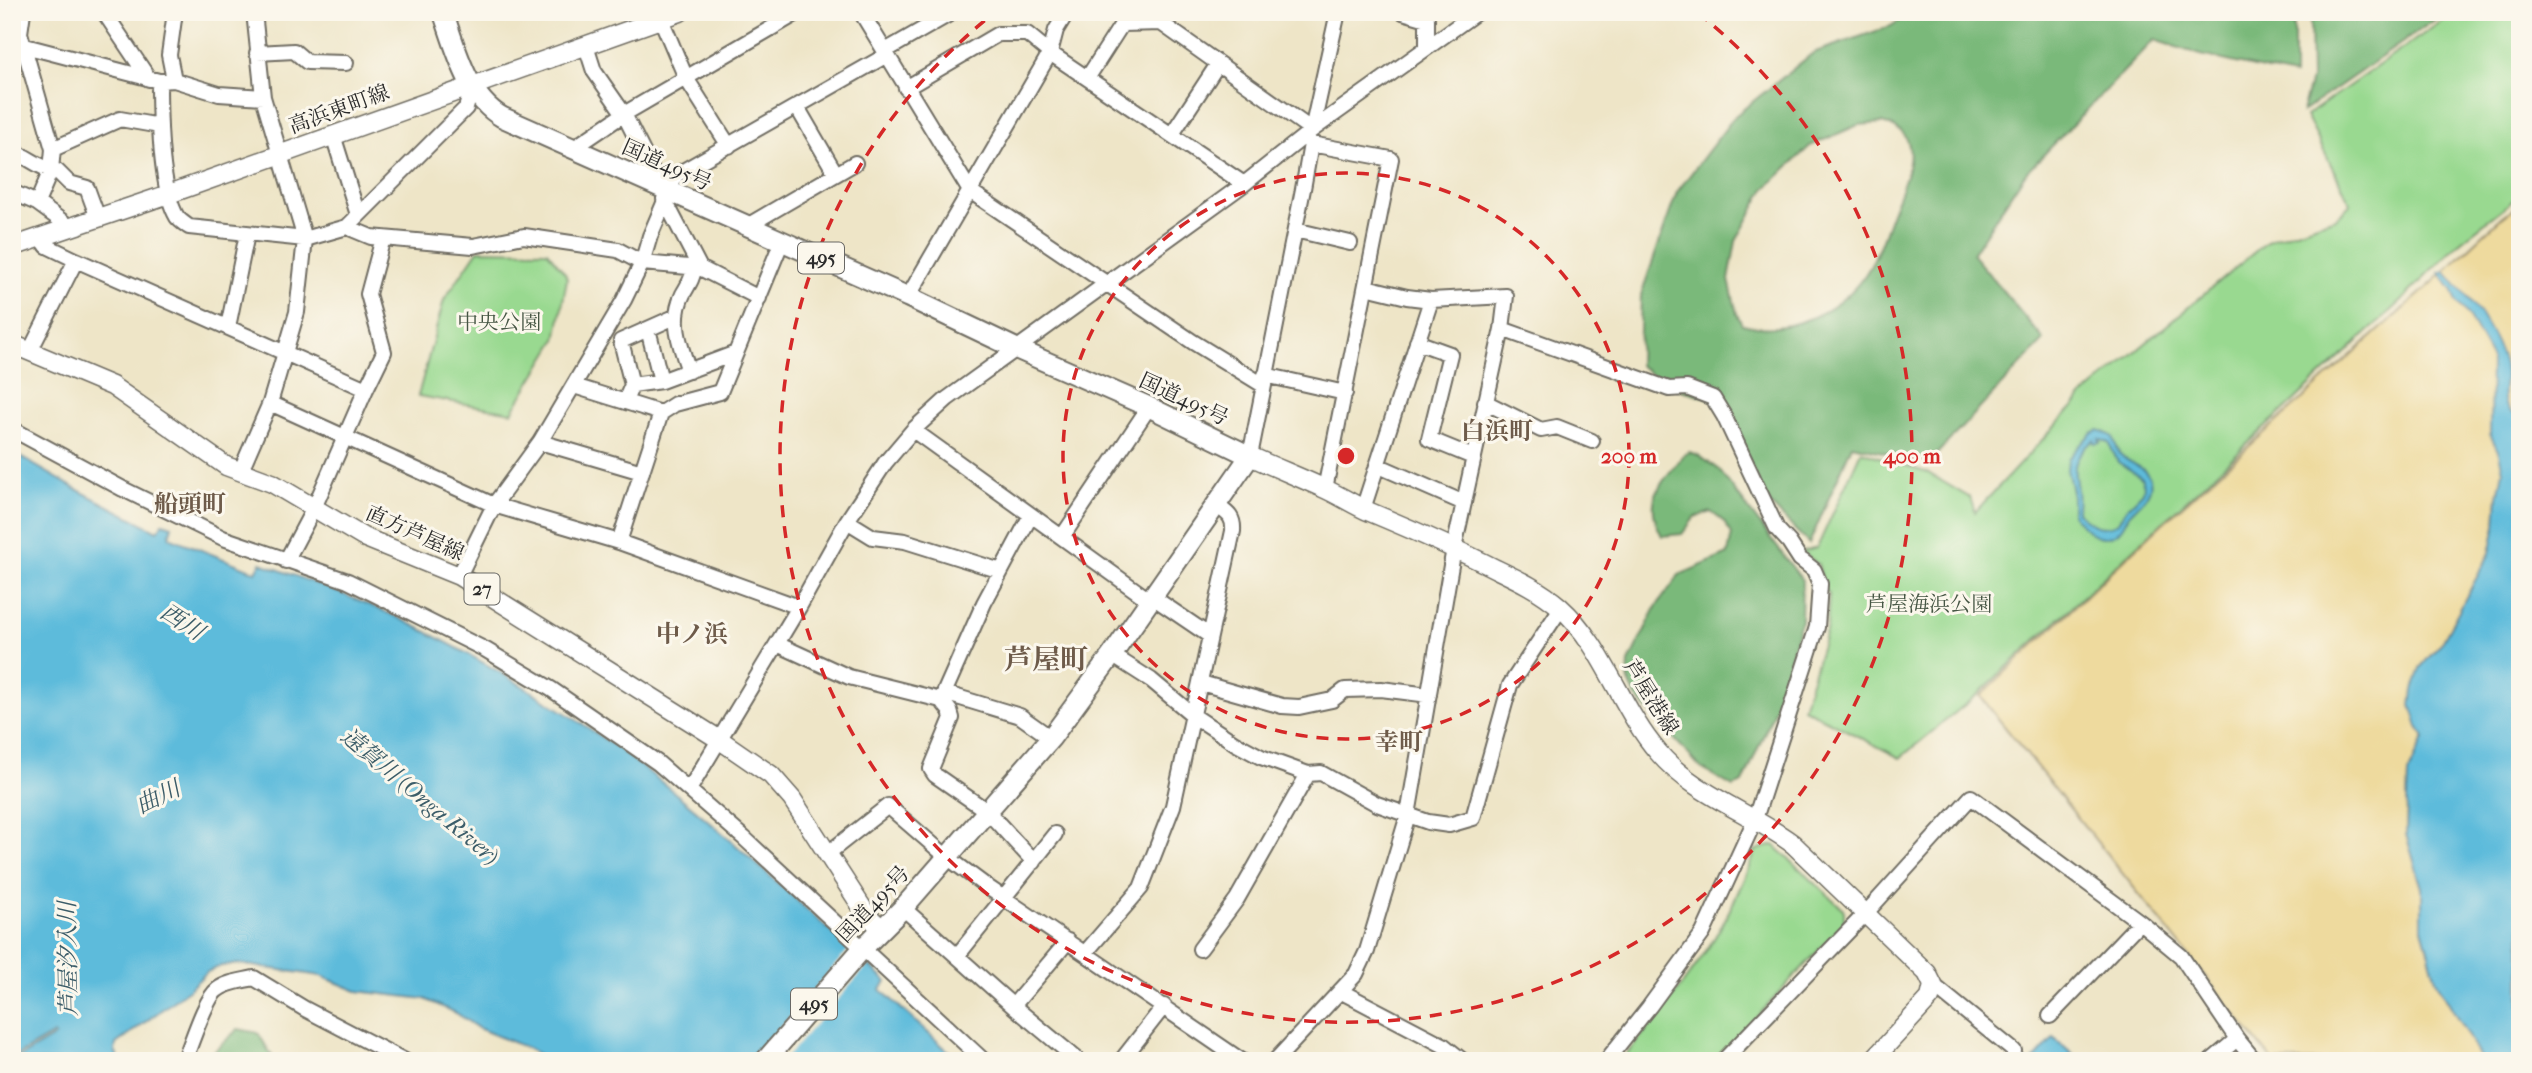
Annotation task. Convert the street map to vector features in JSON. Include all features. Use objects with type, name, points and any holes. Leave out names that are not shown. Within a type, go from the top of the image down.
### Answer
[{"type":"highway","name":"国道495号","points":[[443,12],[463,67],[490,110],[661,191],[908,297],[1250,456],[1051,738],[765,1061]]},
{"type":"main road","name":"高浜東町線","points":[[13,244],[169,194],[680,12]]},
{"type":"main road","name":"直方芦屋線","points":[[12,344],[112,386],[226,466],[272,483],[363,537],[460,576],[720,740],[771,775],[792,799],[867,915],[881,928]]},
{"type":"main road","name":"芦屋港線","points":[[1250,456],[1454,548],[1539,590],[1578,626],[1647,739],[1678,773],[1754,822],[1773,829],[1793,844],[1927,974],[1933,985]]},
{"type":"main road","points":[[1872,1061],[1930,998],[1933,985]]},
{"type":"street","points":[[23,12],[17,39],[53,149],[51,170],[37,203]]},
{"type":"street","points":[[104,12],[161,80]]},
{"type":"street","points":[[175,12],[169,55],[161,80],[160,126],[169,194],[177,218],[189,228],[305,239],[346,227],[466,108],[472,85]]},
{"type":"street","points":[[241,470],[270,403],[297,312],[305,239],[263,97],[254,12]]},
{"type":"street","points":[[574,148],[624,114],[799,12]]},
{"type":"street","points":[[861,12],[970,191],[1193,342],[1264,380],[1345,393]]},
{"type":"street","points":[[460,576],[494,505],[540,442],[624,300],[642,263],[661,191],[676,175],[797,107],[953,12]]},
{"type":"street","points":[[908,297],[1050,53],[1056,30],[1068,12]]},
{"type":"street","points":[[1250,456],[1295,230],[1310,136],[1338,12]]},
{"type":"street","points":[[1403,12],[1427,19],[1427,46]]},
{"type":"street","points":[[689,790],[799,607],[847,521],[884,463],[914,430],[947,399],[1477,12]]},
{"type":"street","points":[[661,19],[687,78],[730,146]]},
{"type":"street","points":[[1088,77],[1122,24],[1161,23],[1310,136],[1391,159],[1325,489]]},
{"type":"street","points":[[906,88],[998,34],[1027,34],[1050,53],[1244,184]]},
{"type":"street","points":[[17,39],[219,94],[263,97]]},
{"type":"street","points":[[586,46],[594,71],[624,114],[697,268],[682,296],[677,316],[678,340],[689,371]]},
{"type":"street","points":[[257,53],[294,51],[307,62],[346,63]]},
{"type":"street","points":[[1172,134],[1218,64]]},
{"type":"street","points":[[797,107],[835,174]]},
{"type":"street","points":[[53,149],[120,120],[160,126]]},
{"type":"street","points":[[333,135],[358,215]]},
{"type":"street","points":[[12,151],[57,171],[69,183],[87,188],[98,218]]},
{"type":"street","points":[[747,226],[855,163]]},
{"type":"street","points":[[12,192],[37,203],[70,227]]},
{"type":"street","points":[[346,227],[371,237],[473,246],[524,236],[618,250],[642,263],[697,268],[759,298]]},
{"type":"street","points":[[1295,230],[1350,243]]},
{"type":"street","points":[[228,327],[247,234]]},
{"type":"street","points":[[41,236],[47,246],[76,260],[366,389]]},
{"type":"street","points":[[286,561],[314,508],[384,352],[368,294],[383,238]]},
{"type":"street","points":[[619,542],[661,414],[675,404],[720,392],[782,241]]},
{"type":"street","points":[[30,351],[76,260]]},
{"type":"street","points":[[1275,1061],[1356,974],[1367,951],[1408,815],[1454,548],[1502,329],[1506,296],[1431,300],[1407,298],[1366,287]]},
{"type":"street","points":[[1363,509],[1431,300]]},
{"type":"street","points":[[625,401],[632,385],[621,341],[677,316]]},
{"type":"street","points":[[648,329],[661,381]]},
{"type":"street","points":[[1502,329],[1669,389],[1687,388],[1713,398],[1777,529],[1789,541],[1800,559],[1814,570],[1820,584],[1817,627],[1754,822],[1703,933],[1606,1061]]},
{"type":"street","points":[[1417,342],[1450,354],[1429,439],[1474,457]]},
{"type":"street","points":[[632,385],[661,381],[736,353]]},
{"type":"street","points":[[574,386],[661,414]]},
{"type":"street","points":[[1485,402],[1541,430],[1557,427],[1592,441]]},
{"type":"street","points":[[270,403],[494,505],[619,542],[799,607]]},
{"type":"street","points":[[1062,537],[1149,407]]},
{"type":"street","points":[[12,429],[123,489],[223,538],[348,581],[486,650],[551,689],[658,763],[984,1061]]},
{"type":"street","points":[[914,430],[1149,600],[1157,600],[1210,636]]},
{"type":"street","points":[[540,442],[642,472]]},
{"type":"street","points":[[1377,465],[1464,503]]},
{"type":"street","points":[[1085,953],[1141,888],[1173,806],[1202,683],[1234,521],[1231,515],[1216,505]]},
{"type":"street","points":[[943,697],[1001,571],[1031,515]]},
{"type":"street","points":[[847,521],[873,537],[905,541],[1001,571]]},
{"type":"street","points":[[1112,655],[1151,680],[1194,716],[1261,757],[1308,774],[1321,773],[1377,804],[1450,825],[1473,818],[1510,685],[1561,608]]},
{"type":"street","points":[[777,644],[849,677],[1020,716],[1051,738]]},
{"type":"street","points":[[1202,683],[1282,706],[1299,707],[1332,700],[1345,690],[1381,689],[1429,695]]},
{"type":"street","points":[[943,697],[953,718],[931,769],[935,775],[987,811],[1034,862]]},
{"type":"street","points":[[1200,949],[1237,899],[1308,774]]},
{"type":"street","points":[[1723,1061],[1865,914],[1971,797],[2140,922],[2181,956],[2255,1061]]},
{"type":"street","points":[[827,854],[888,806],[947,857],[1005,899],[1242,1061]]},
{"type":"street","points":[[957,956],[1055,834]]},
{"type":"street","points":[[903,908],[1079,1061]]},
{"type":"street","points":[[2050,1016],[2140,922]]},
{"type":"street","points":[[1013,1006],[1068,941]]},
{"type":"street","points":[[184,1061],[204,1010],[216,990],[232,982],[254,978],[305,1009],[405,1061]]},
{"type":"street","points":[[1933,985],[2014,1051]]},
{"type":"street","points":[[1340,991],[1443,1045],[1463,1061]]},
{"type":"street","points":[[1121,1061],[1164,1006]]},
{"type":"street","points":[[2211,1061],[2237,1039]]},
{"type":"green space","points":[[1912,12],[2294,12],[2294,76],[2201,55],[2154,40],[2024,175],[1972,254],[2044,340],[1932,459],[1918,460],[1852,445],[1809,544],[1766,500],[1723,402],[1666,385],[1639,365],[1641,295],[1677,192],[1735,116],[1813,53],[1891,26]],"holes":[[[1882,123],[1903,133],[1910,152],[1905,178],[1870,267],[1846,296],[1815,316],[1779,327],[1742,324],[1729,280],[1736,241],[1764,190],[1810,146],[1858,125]]]},
{"type":"green space","points":[[2310,12],[2446,12],[2302,112],[2311,79]]},
{"type":"green space","name":"芦屋海浜公園","points":[[2455,12],[2520,12],[2520,195],[2460,242],[2400,302],[1978,694],[1900,758],[1803,708],[1827,628],[1829,594],[1825,590],[1818,564],[1802,552],[1817,548],[1861,451],[1928,473],[1970,498],[1975,512],[2086,393],[2269,240],[2335,218],[2351,204],[2306,116]]},
{"type":"green space","name":"中央公園","points":[[478,250],[547,251],[567,279],[556,340],[512,412],[418,396],[444,300]]},
{"type":"green space","points":[[1689,452],[1719,470],[1802,580],[1801,621],[1778,702],[1743,783],[1733,787],[1701,768],[1636,697],[1628,679],[1629,662],[1656,607],[1679,575],[1728,554],[1732,534],[1723,521],[1711,512],[1695,517],[1682,534],[1662,536],[1656,523],[1654,502],[1661,484]]},
{"type":"green space","points":[[1774,845],[1842,908],[1844,923],[1716,1061],[1621,1061],[1677,992],[1708,948],[1728,913],[1756,850]]},
{"type":"green space","points":[[238,1029],[258,1033],[275,1061],[204,1061]]},
{"type":"sand","points":[[2520,204],[2520,457],[2498,496],[2496,526],[2490,553],[2442,642],[2420,668],[2418,727],[2425,737],[2408,775],[2406,834],[2422,888],[2422,928],[2436,980],[2482,1061],[2273,1061],[1980,696],[2162,524],[2430,285],[2502,217]]},
{"type":"water","points":[[2445,271],[2470,300],[2494,339],[2505,370],[2504,400],[2511,412],[2520,418],[2520,1061],[2482,1061],[2436,980],[2422,928],[2422,888],[2406,834],[2408,774],[2425,737],[2418,727],[2411,705],[2413,690],[2420,668],[2442,642],[2490,553],[2503,471],[2499,453],[2490,434],[2491,357],[2440,273]]},
{"type":"water","points":[[2099,430],[2112,436],[2121,455],[2148,474],[2151,485],[2147,495],[2119,531],[2104,537],[2092,533],[2072,514],[2068,459],[2091,433]],"holes":[[[2099,439],[2109,443],[2118,462],[2141,477],[2144,486],[2143,492],[2117,523],[2101,527],[2077,512],[2075,468],[2078,457],[2094,440],[2095,444],[2100,443]]]},
{"type":"water","points":[[12,452],[157,531],[163,523],[172,526],[169,537],[256,572],[261,563],[403,620],[485,664],[564,712],[638,763],[673,791],[841,941],[856,938],[862,959],[886,981],[881,990],[959,1061],[552,1061],[478,1028],[456,1013],[425,999],[357,991],[321,976],[240,964],[221,966],[207,972],[188,990],[116,1044],[115,1051],[120,1061],[13,1061],[55,1036],[54,1034],[12,1058]]},
{"type":"water","points":[[2054,1038],[2080,1061],[2033,1061]]},
{"type":"pier","points":[[857,940],[871,962],[783,1061],[752,1061]]},
{"type":"district","name":"白浜町","points":[[1497,431]]},
{"type":"district","name":"船頭町","points":[[190,504]]},
{"type":"district","name":"中ノ浜","points":[[692,634]]},
{"type":"district","name":"芦屋町","points":[[1046,659]]},
{"type":"district","name":"幸町","points":[[1399,742]]},
{"type":"water label","name":"西川","points":[[182,622]]},
{"type":"water label","name":"遠賀川 (Onga River)","points":[[420,796]]},
{"type":"water label","name":"曲川","points":[[158,797]]},
{"type":"water label","name":"芦屋汐入川","points":[[68,959]]}]
